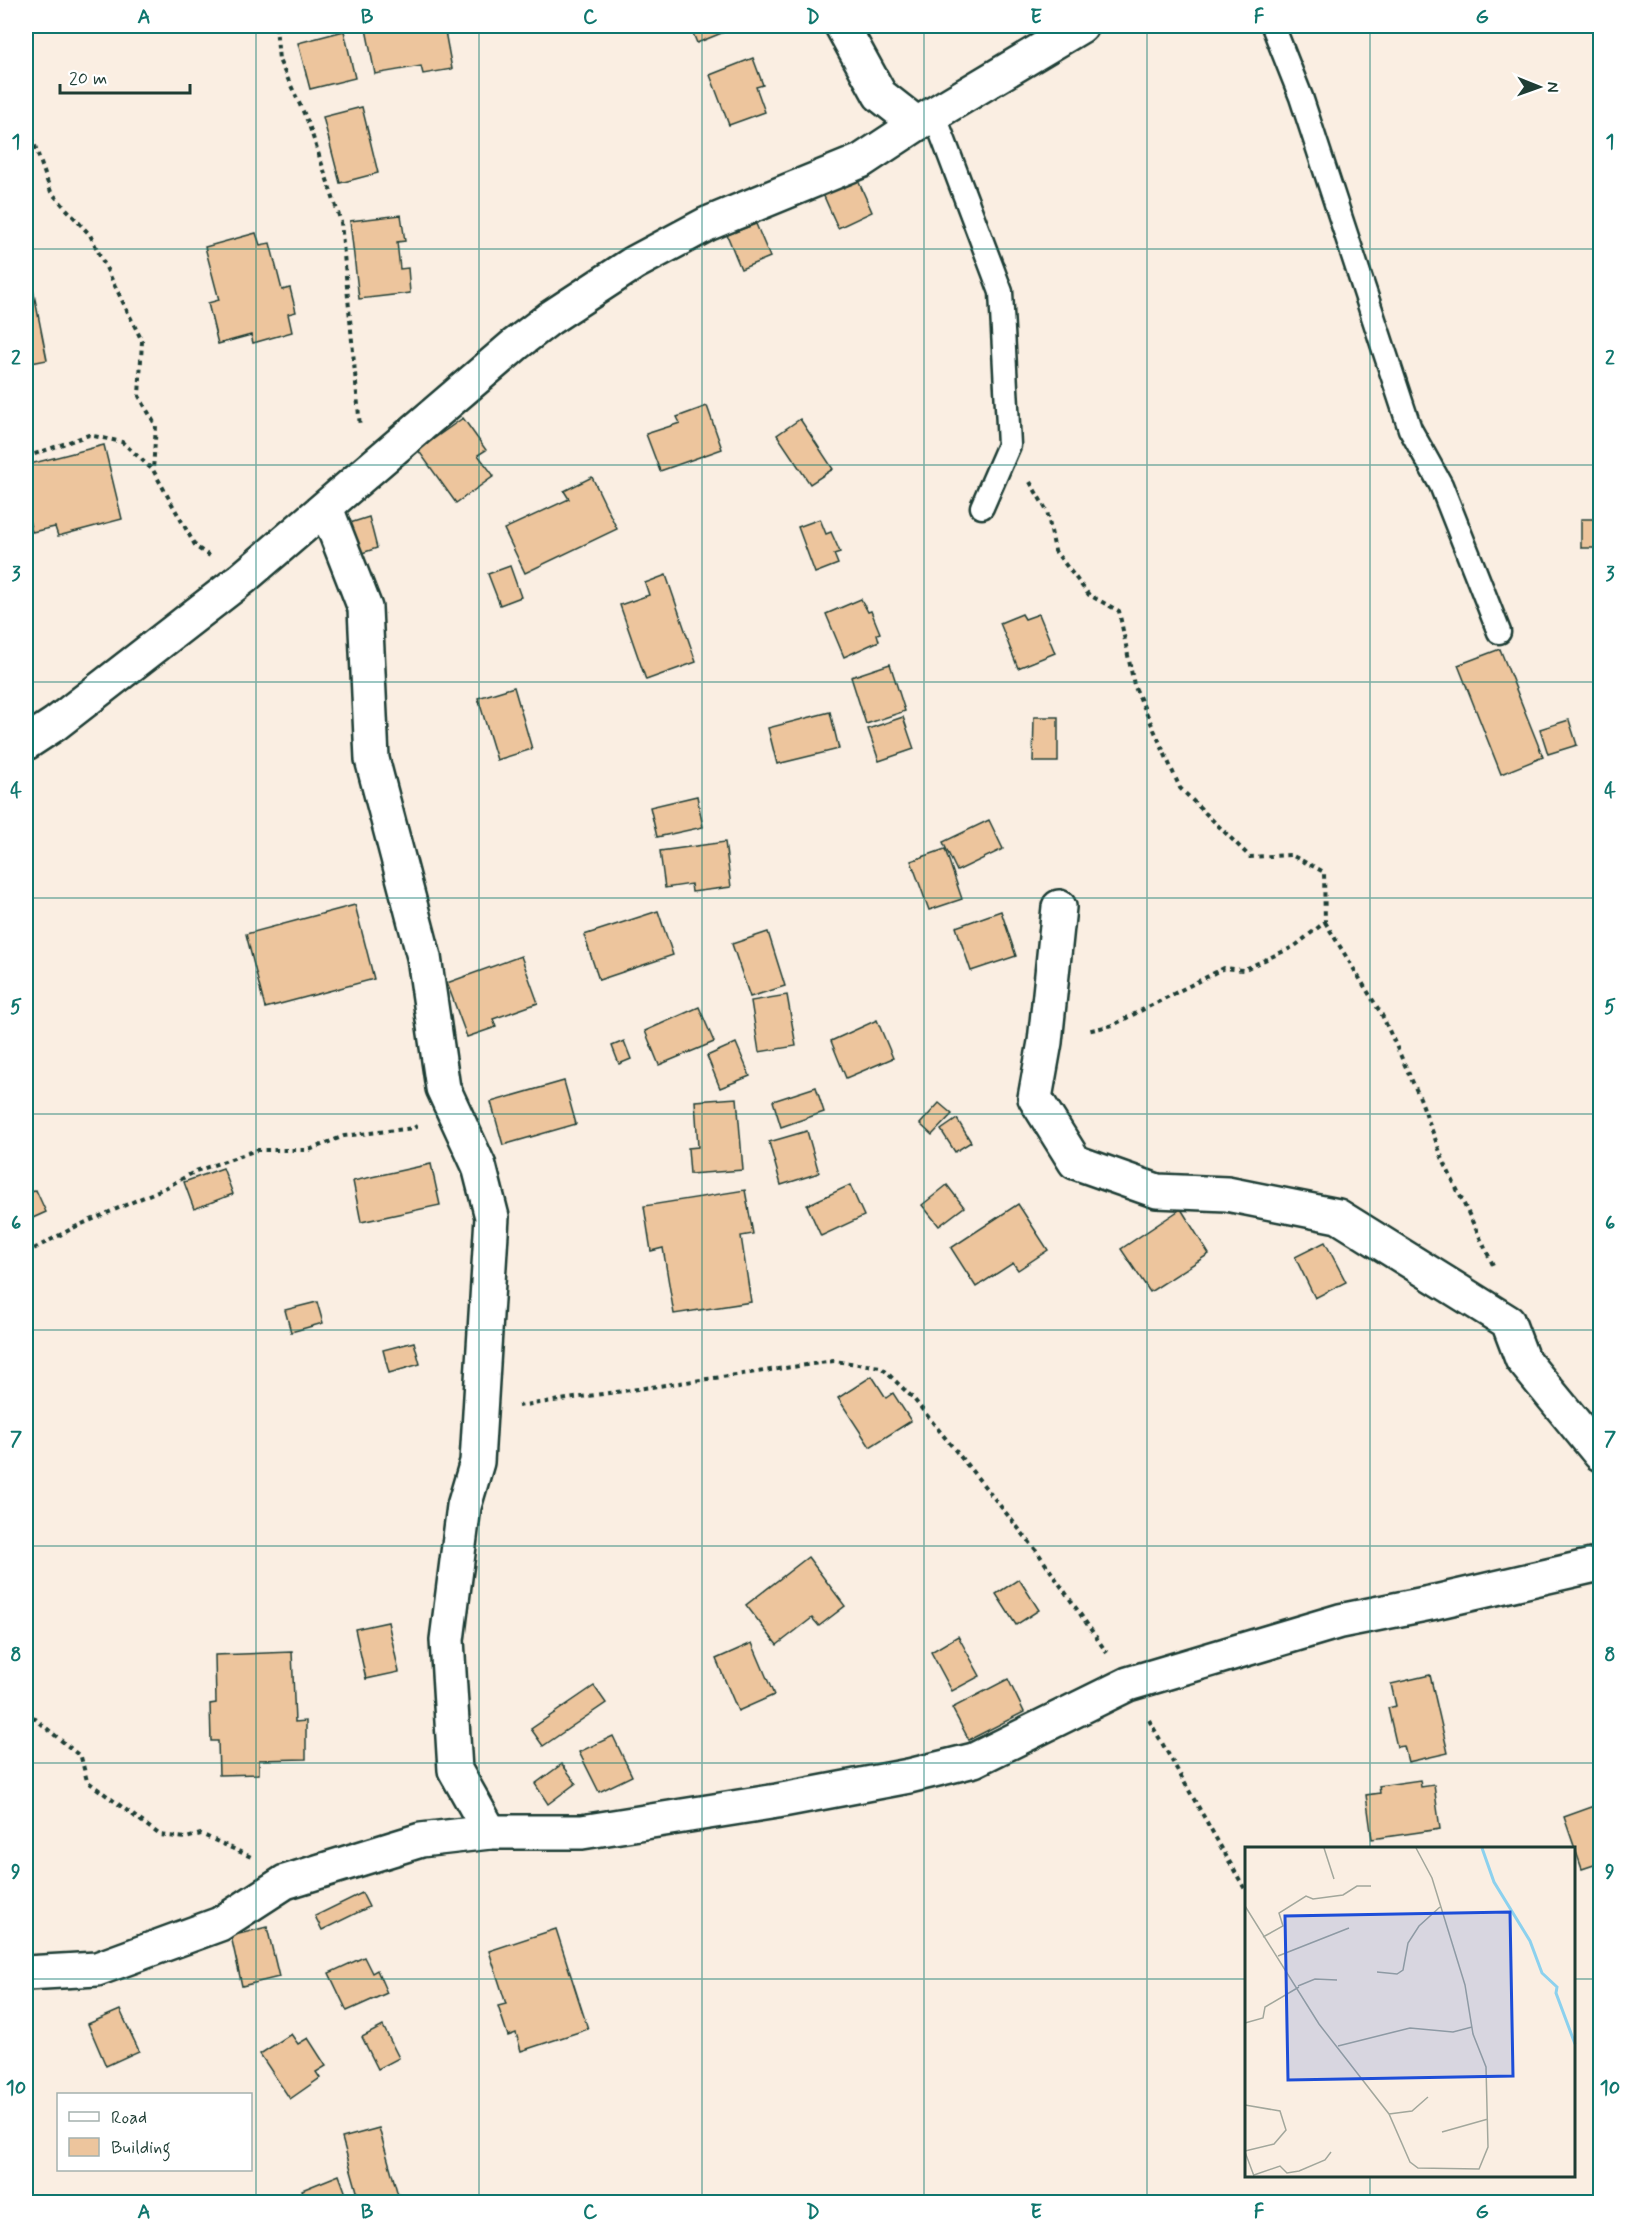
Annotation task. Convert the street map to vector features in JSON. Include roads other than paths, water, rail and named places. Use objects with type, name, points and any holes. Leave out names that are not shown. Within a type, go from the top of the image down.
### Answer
[{"type":"street","points":[[842,26],[880,95],[925,119]]},
{"type":"street","points":[[26,743],[55,724],[243,578],[516,344],[550,318],[634,263],[707,224],[861,161],[925,119],[1081,26]]},
{"type":"street","points":[[326,508],[365,608],[372,759],[424,957],[443,1088],[479,1166],[492,1217],[477,1462],[464,1506],[447,1640],[455,1770],[490,1832]]},
{"type":"street","points":[[1059,907],[1045,1042],[1035,1098],[1075,1162],[1157,1191],[1227,1194],[1338,1216],[1508,1322],[1522,1359],[1600,1454]]},
{"type":"street","points":[[26,1973],[97,1969],[220,1924],[285,1882],[421,1840],[490,1832],[582,1832],[765,1803],[909,1776],[974,1760],[1128,1684],[1340,1620],[1435,1602],[1600,1564]]},
{"type":"lane","points":[[1274,26],[1301,97],[1410,429],[1441,485],[1499,632]]},
{"type":"lane","points":[[925,119],[1001,292],[1009,445],[982,507]]}]
